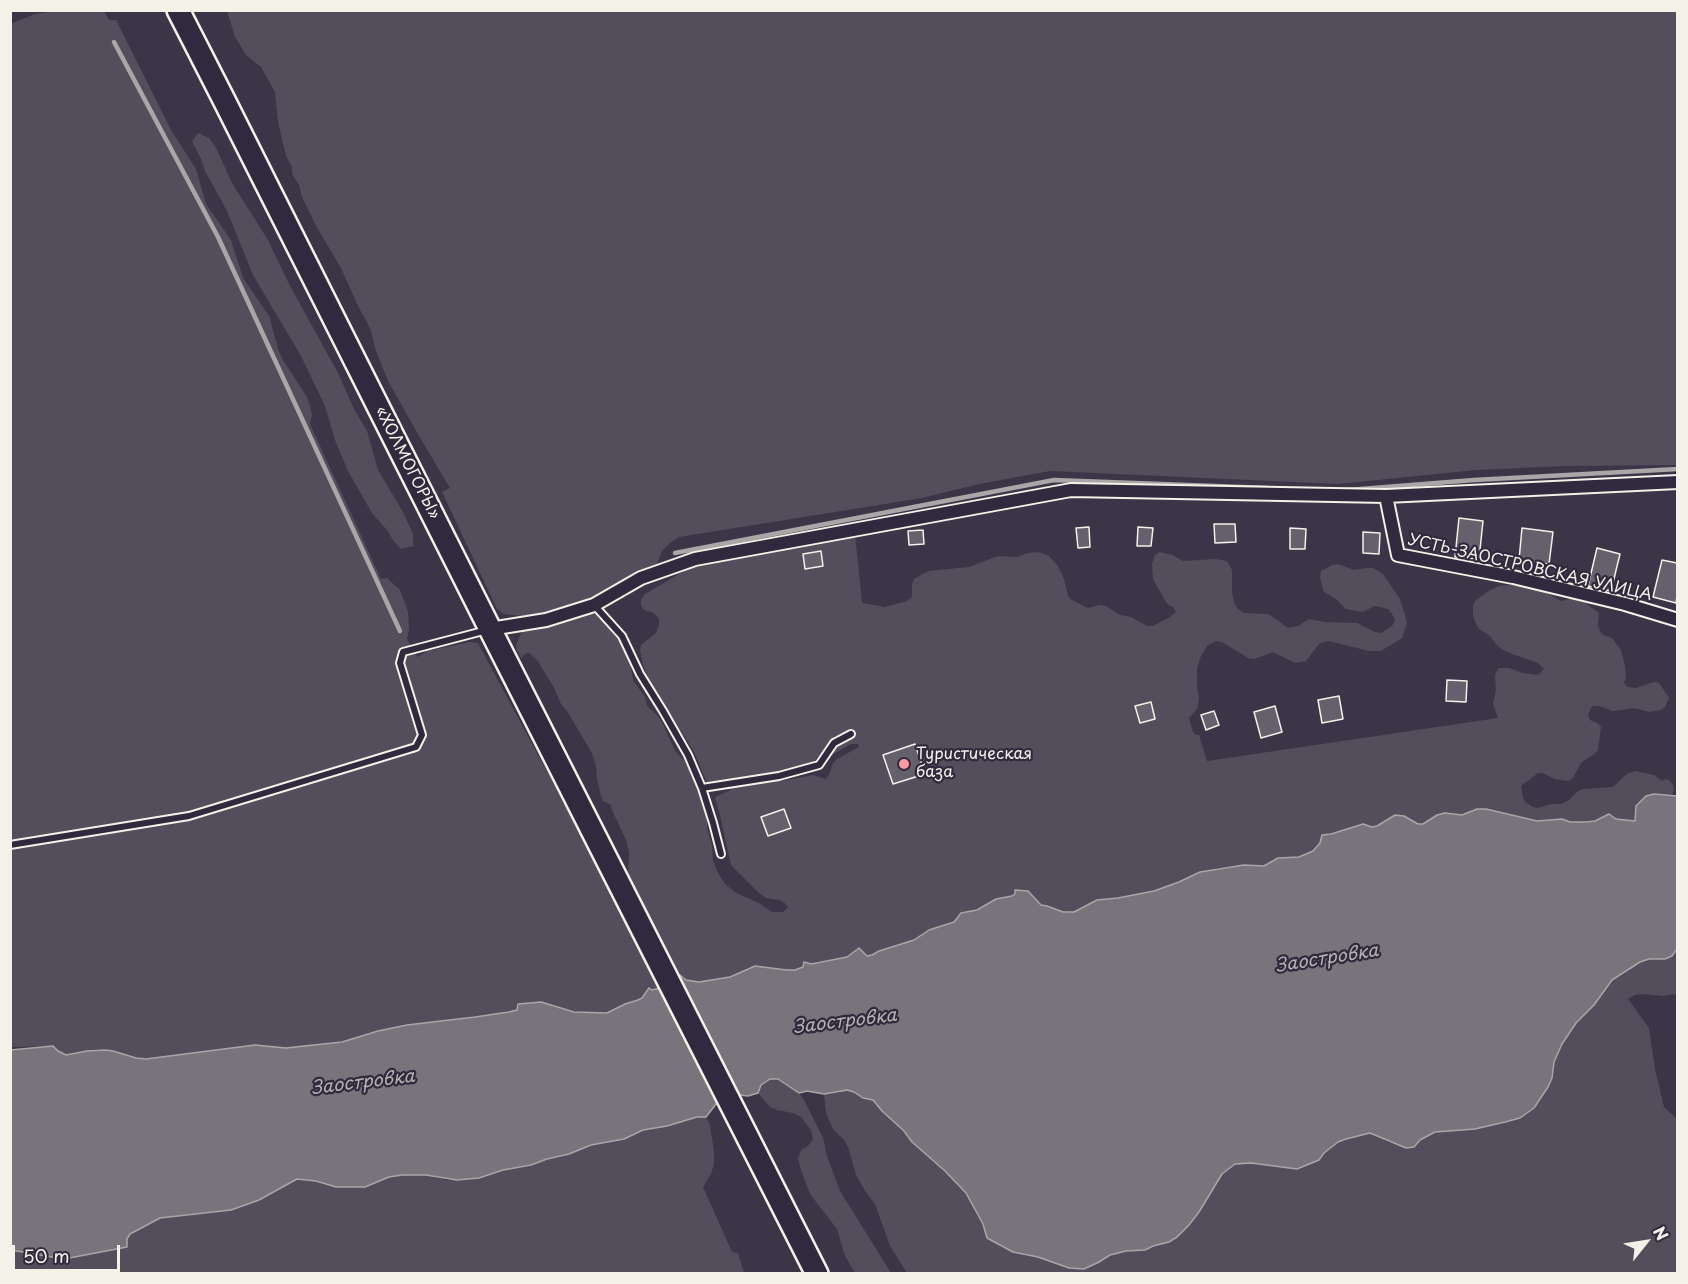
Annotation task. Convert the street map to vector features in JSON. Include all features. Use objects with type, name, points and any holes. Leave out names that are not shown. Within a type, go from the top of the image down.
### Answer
[{"type":"highway","name":"«ХОЛМОГОРЫ»","points":[[177,10],[817,1274]]},
{"type":"street","points":[[490,629],[546,620],[594,605],[641,578],[695,558],[1071,490],[1386,496],[1677,482]]},
{"type":"street","name":"УСТЬ-ЗАОСТРОВСКАЯ УЛИЦА","points":[[1386,496],[1398,555],[1513,577],[1625,604],[1677,620]]},
{"type":"lane","points":[[594,605],[622,636],[640,675],[688,755],[702,788],[721,854]]},
{"type":"lane","points":[[10,844],[189,816],[416,747],[422,735],[400,663],[404,651],[490,629]]},
{"type":"lane","points":[[702,788],[779,777],[819,765],[834,743],[851,734]]},
{"type":"shaded area","points":[[60,10],[104,11],[109,20],[116,20],[171,130],[196,169],[206,204],[231,240],[243,278],[269,316],[279,352],[307,397],[312,414],[310,424],[381,579],[387,578],[400,590],[408,612],[407,639],[417,657],[427,651],[470,642],[479,645],[633,932],[651,923],[628,874],[629,852],[626,840],[611,805],[603,801],[601,796],[592,753],[537,660],[529,653],[521,658],[517,651],[516,645],[522,631],[588,612],[601,616],[618,639],[630,663],[633,680],[645,697],[647,706],[663,724],[675,751],[689,765],[707,816],[713,861],[718,873],[725,884],[736,893],[759,903],[772,912],[783,912],[788,907],[786,904],[779,900],[766,898],[731,865],[715,799],[731,790],[729,787],[813,775],[825,779],[837,759],[859,747],[858,744],[851,744],[828,757],[835,746],[851,738],[855,733],[852,732],[830,743],[814,761],[773,775],[707,783],[694,752],[673,722],[643,665],[641,645],[656,633],[659,619],[654,613],[644,610],[641,599],[645,594],[701,563],[732,560],[748,553],[855,534],[862,603],[885,607],[907,601],[912,597],[914,579],[928,571],[969,567],[998,556],[1017,557],[1038,552],[1049,556],[1058,566],[1068,596],[1072,600],[1088,608],[1106,606],[1120,615],[1131,617],[1147,626],[1153,626],[1176,612],[1167,604],[1153,579],[1152,564],[1155,555],[1160,552],[1183,561],[1215,559],[1227,561],[1232,570],[1232,593],[1235,604],[1244,613],[1267,614],[1288,628],[1298,626],[1309,619],[1357,623],[1381,633],[1392,626],[1395,620],[1388,609],[1375,606],[1362,612],[1346,609],[1324,592],[1320,578],[1321,571],[1338,564],[1354,570],[1373,568],[1383,574],[1400,599],[1407,622],[1402,638],[1381,651],[1369,651],[1329,641],[1319,644],[1306,661],[1295,663],[1273,652],[1254,659],[1248,658],[1222,642],[1216,641],[1207,646],[1197,669],[1199,699],[1197,709],[1189,718],[1193,732],[1199,735],[1207,761],[1498,718],[1493,704],[1496,690],[1495,676],[1499,668],[1538,675],[1544,669],[1538,663],[1503,650],[1490,636],[1478,628],[1473,616],[1473,605],[1476,600],[1490,590],[1509,585],[1543,591],[1561,601],[1580,599],[1599,613],[1600,631],[1603,635],[1612,638],[1621,650],[1626,677],[1624,683],[1627,687],[1636,688],[1654,682],[1659,683],[1669,698],[1665,707],[1650,712],[1634,708],[1613,711],[1592,706],[1588,715],[1590,720],[1601,727],[1598,750],[1581,763],[1573,778],[1568,781],[1538,773],[1521,786],[1525,802],[1538,808],[1561,804],[1583,789],[1613,787],[1627,774],[1636,771],[1654,775],[1662,781],[1666,779],[1670,781],[1674,790],[1671,797],[1654,794],[1636,806],[1635,820],[1626,821],[1602,817],[1595,821],[1578,823],[1562,819],[1537,821],[1477,809],[1462,815],[1445,813],[1437,815],[1423,824],[1418,824],[1409,818],[1372,827],[1363,824],[1322,835],[1320,843],[1313,851],[1299,857],[1278,858],[1264,866],[1217,868],[1200,872],[1154,891],[1097,900],[1074,912],[1063,912],[1041,905],[1028,891],[1015,890],[1012,896],[996,899],[977,910],[965,912],[957,916],[954,922],[929,930],[914,940],[872,955],[867,956],[859,948],[847,957],[815,962],[795,970],[750,967],[730,977],[699,982],[686,980],[680,975],[679,978],[651,990],[638,1000],[607,1013],[574,1012],[541,1002],[518,1004],[518,1010],[509,1012],[407,1025],[342,1042],[286,1048],[255,1045],[146,1059],[126,1054],[66,1055],[53,1046],[11,1047],[10,24],[35,14]]},
{"type":"shaded area","points":[[227,11],[1677,11],[1677,465],[1476,470],[1338,484],[1050,471],[979,484],[922,498],[679,537],[662,551],[656,567],[598,595],[559,610],[522,616],[504,614],[497,609],[442,492],[450,488],[388,381],[367,322],[341,268],[302,197],[286,156],[278,122],[275,92],[261,67],[246,55],[235,37]]},
{"type":"shaded area","points":[[198,133],[209,138],[216,148],[232,183],[268,240],[289,284],[338,373],[367,431],[378,470],[413,534],[413,546],[401,549],[393,540],[372,513],[348,471],[335,440],[325,406],[300,354],[253,275],[227,211],[205,171],[192,141]]},
{"type":"shaded area","points":[[1677,949],[1677,994],[1663,996],[1643,994],[1628,999],[1649,1028],[1664,1107],[1677,1119],[1677,1273],[907,1273],[890,1246],[875,1204],[856,1175],[848,1147],[833,1129],[826,1113],[824,1094],[847,1090],[873,1100],[912,1142],[966,1193],[983,1224],[987,1238],[1013,1252],[1038,1257],[1069,1268],[1084,1269],[1118,1252],[1145,1250],[1177,1237],[1199,1212],[1222,1174],[1235,1164],[1251,1163],[1297,1169],[1319,1160],[1338,1142],[1370,1133],[1390,1143],[1414,1146],[1435,1132],[1475,1129],[1520,1118],[1539,1102],[1552,1079],[1554,1062],[1562,1044],[1576,1023],[1594,1005],[1612,980],[1640,962],[1672,956]]},
{"type":"shaded area","points":[[770,1079],[778,1079],[799,1093],[804,1100],[823,1138],[840,1191],[891,1273],[855,1273],[845,1256],[837,1229],[810,1194],[801,1170],[798,1158],[801,1150],[813,1139],[811,1130],[801,1117],[770,1107],[758,1093],[761,1085]]},
{"type":"shaded area","points":[[697,1117],[706,1117],[710,1125],[714,1152],[711,1174],[703,1187],[732,1252],[738,1253],[744,1273],[11,1274],[10,1250],[64,1259],[127,1247],[130,1234],[160,1218],[231,1210],[259,1200],[297,1179],[316,1181],[336,1187],[365,1187],[389,1177],[402,1175],[426,1175],[446,1180],[479,1178],[569,1154],[591,1145],[624,1139],[643,1130]]},
{"type":"water","name":"Заостровка","points":[[1654,794],[1677,796],[1677,949],[1672,956],[1665,959],[1649,959],[1640,962],[1612,980],[1594,1005],[1576,1023],[1562,1044],[1554,1062],[1552,1078],[1534,1108],[1520,1118],[1505,1122],[1475,1129],[1435,1132],[1420,1140],[1414,1147],[1406,1148],[1370,1133],[1346,1139],[1338,1142],[1319,1160],[1297,1169],[1251,1163],[1235,1164],[1222,1174],[1199,1212],[1177,1237],[1145,1250],[1110,1255],[1084,1269],[1069,1268],[1038,1257],[1013,1252],[987,1238],[983,1224],[966,1193],[912,1142],[873,1100],[847,1090],[824,1094],[807,1091],[799,1093],[778,1079],[770,1079],[761,1085],[758,1093],[748,1096],[740,1095],[716,1104],[706,1117],[697,1117],[643,1130],[624,1139],[591,1145],[569,1154],[479,1178],[457,1180],[426,1175],[402,1175],[389,1177],[365,1187],[336,1187],[316,1181],[297,1179],[259,1200],[231,1210],[160,1218],[130,1234],[127,1247],[64,1259],[11,1250],[10,1050],[53,1046],[66,1055],[106,1050],[146,1059],[255,1045],[286,1048],[342,1042],[407,1025],[509,1012],[517,1010],[518,1004],[541,1002],[574,1012],[607,1013],[642,998],[649,988],[652,990],[660,988],[679,978],[680,975],[686,980],[699,982],[730,977],[755,966],[795,970],[803,967],[804,962],[811,964],[847,957],[859,948],[867,956],[872,955],[914,940],[929,930],[954,922],[961,913],[977,910],[996,899],[1012,896],[1015,890],[1028,891],[1041,905],[1063,912],[1074,912],[1097,900],[1154,891],[1200,872],[1244,865],[1264,866],[1278,858],[1299,857],[1313,851],[1320,843],[1322,835],[1363,824],[1377,826],[1395,815],[1404,816],[1418,824],[1423,824],[1437,815],[1445,813],[1462,815],[1477,809],[1537,821],[1562,819],[1570,822],[1586,822],[1595,821],[1609,814],[1616,819],[1635,821],[1636,806],[1646,796]]},
{"type":"building","points":[[1459,518],[1483,521],[1479,559],[1455,557]]},
{"type":"building","points":[[1214,524],[1235,524],[1236,542],[1215,543]]},
{"type":"building","points":[[1089,527],[1090,547],[1078,548],[1076,528]]},
{"type":"building","points":[[1138,527],[1153,528],[1151,546],[1137,546]]},
{"type":"building","points":[[1290,528],[1306,529],[1305,549],[1290,549]]},
{"type":"building","points":[[1522,528],[1553,532],[1549,564],[1519,560]]},
{"type":"building","points":[[923,530],[924,544],[909,545],[908,531]]},
{"type":"building","points":[[1363,532],[1380,533],[1379,554],[1363,553]]},
{"type":"building","points":[[1597,548],[1620,554],[1611,591],[1588,586]]},
{"type":"building","points":[[821,551],[823,566],[805,569],[803,554]]},
{"type":"building","points":[[1662,560],[1677,563],[1676,603],[1653,597]]},
{"type":"building","points":[[1447,680],[1467,681],[1466,702],[1446,701]]},
{"type":"building","points":[[1339,696],[1343,719],[1322,723],[1318,700]]},
{"type":"building","points":[[1151,702],[1155,719],[1140,723],[1135,706]]},
{"type":"building","points":[[1275,706],[1282,732],[1261,738],[1254,712]]},
{"type":"building","points":[[1214,711],[1219,725],[1206,730],[1201,715]]},
{"type":"building","name":"Туристическая база","points":[[915,744],[925,774],[893,784],[883,755]]},
{"type":"building","points":[[784,809],[791,828],[768,836],[761,817]]},
{"type":"waterway","points":[[114,42],[218,237],[400,631]]},
{"type":"waterway","points":[[1348,490],[1474,480],[1678,469]]},
{"type":"waterway","points":[[675,553],[1054,480],[1268,488]]},
{"type":"place","name":"Туристическая база","points":[[904,764]]}]
